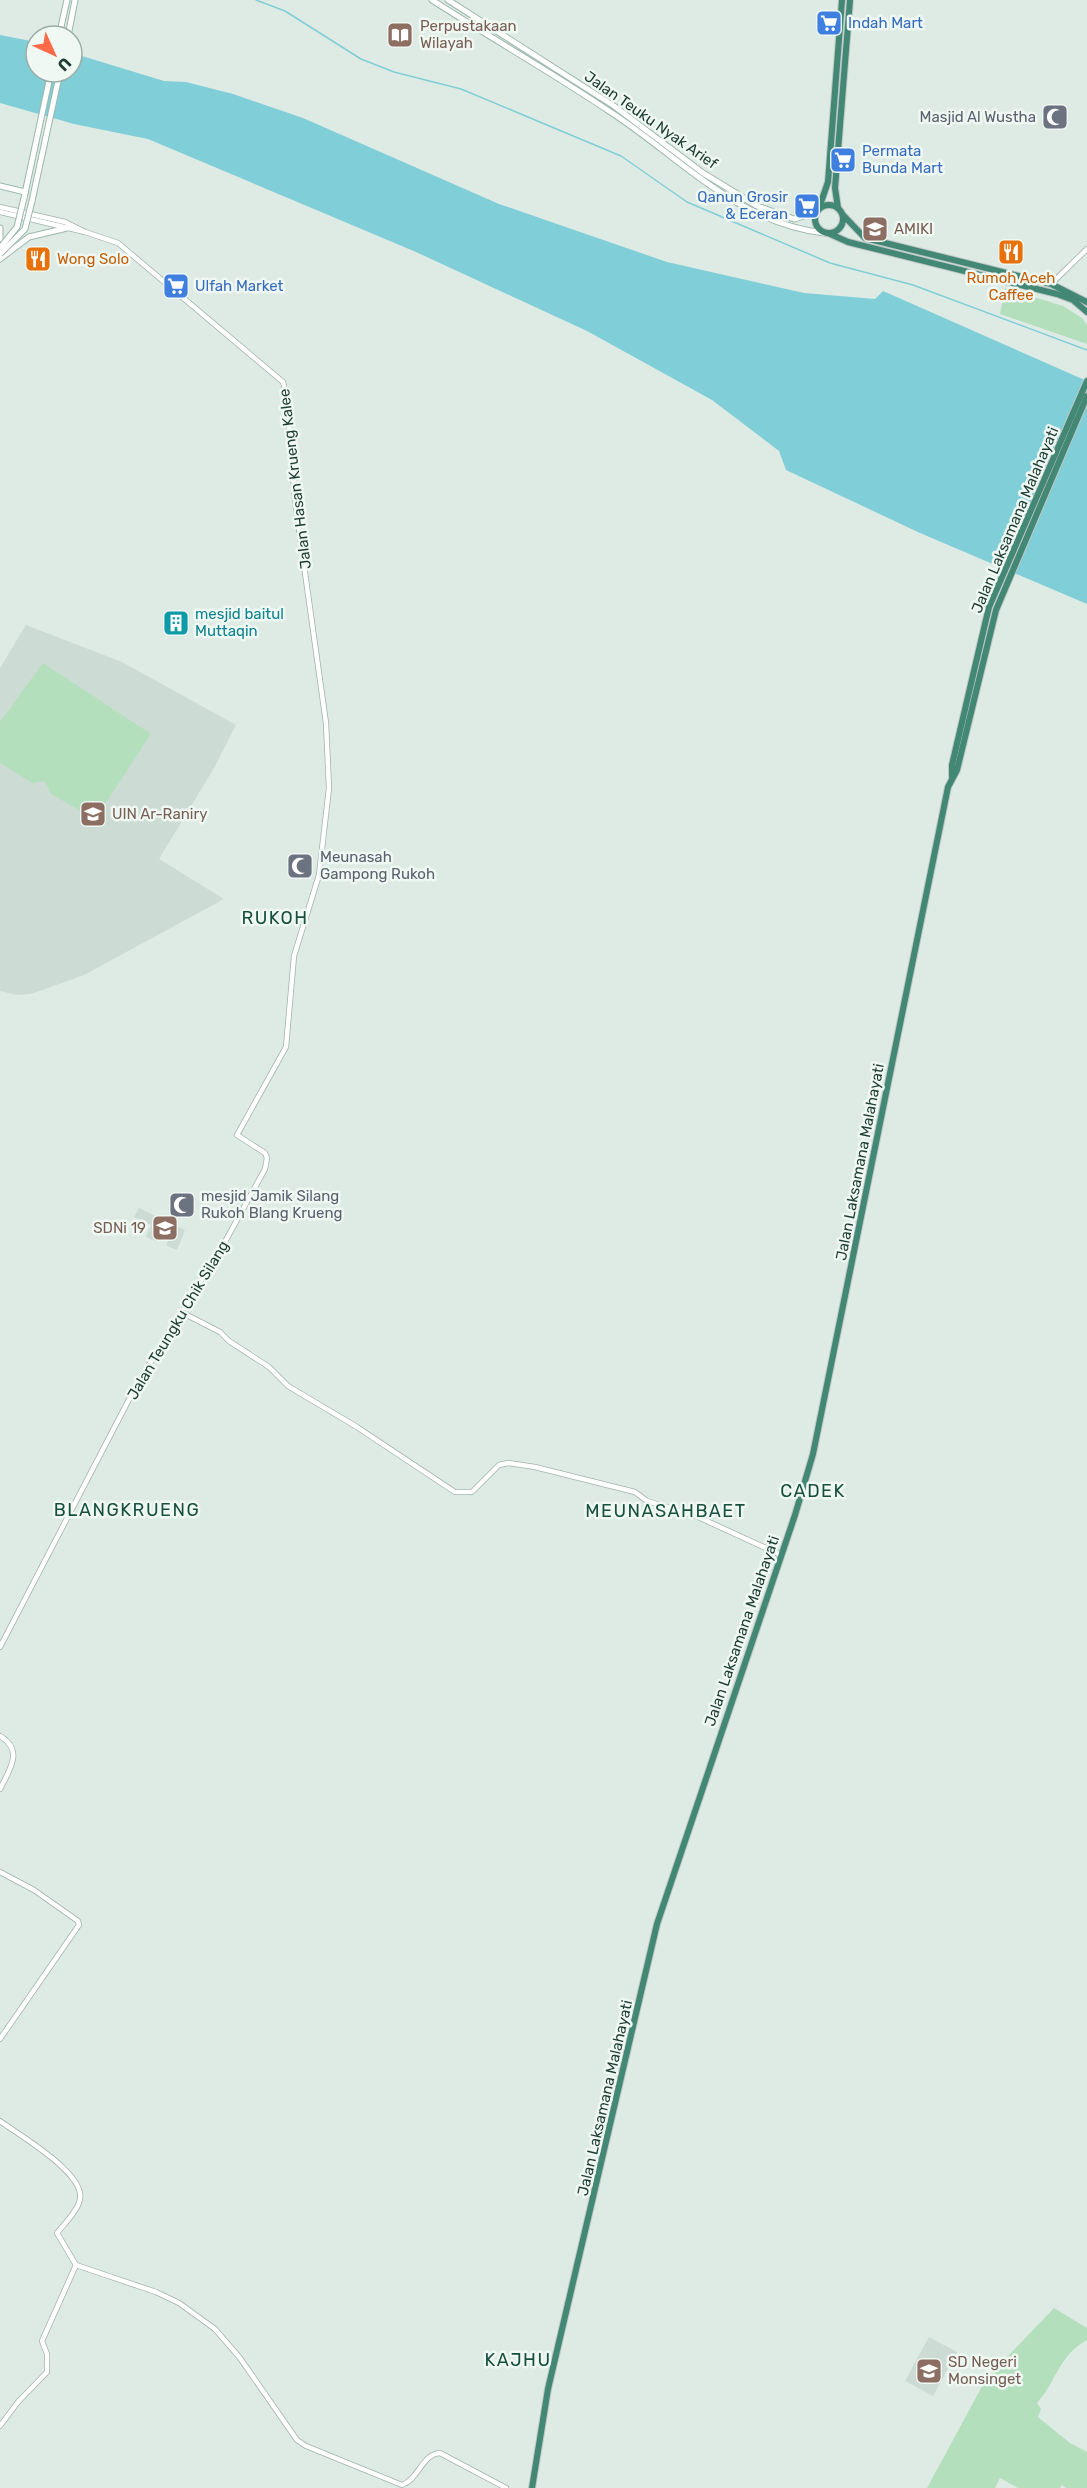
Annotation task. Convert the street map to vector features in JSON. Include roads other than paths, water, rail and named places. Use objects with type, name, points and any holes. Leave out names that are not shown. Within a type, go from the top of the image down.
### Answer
[{"type":"highway","points":[[843,0],[828,182],[817,210],[815,224],[826,233],[849,242],[1057,294],[1073,300],[1087,312]]},
{"type":"highway","points":[[850,0],[835,188],[838,208],[843,215],[865,238],[1051,284],[1087,302]]},
{"type":"highway","points":[[817,210],[826,205],[838,208]]},
{"type":"highway","points":[[826,233],[838,230],[843,215]]},
{"type":"highway","name":"Jalan Laksamana Malahayati","points":[[1005,579],[1087,382]]},
{"type":"highway","name":"Jalan Laksamana Malahayati","points":[[532,2488],[548,2389],[657,1923],[810,1466],[960,731],[995,601],[1087,396]]},
{"type":"main road","points":[[62,24],[67,0]]},
{"type":"main road","points":[[70,24],[75,0]]},
{"type":"main road","name":"Jalan Teuku Nyak Arief","points":[[432,0],[612,108],[709,186],[749,210],[785,226],[826,233]]},
{"type":"main road","name":"Jalan Teuku Nyak Arief","points":[[448,0],[612,108],[703,173],[757,206],[794,219],[817,210]]},
{"type":"main road","points":[[0,248],[15,232],[48,84]]},
{"type":"main road","points":[[0,257],[25,229],[57,84]]},
{"type":"main road","points":[[0,186],[25,195]]},
{"type":"main road","points":[[0,228],[0,239]]},
{"type":"main road","points":[[0,257],[29,237],[67,228]]},
{"type":"street","points":[[0,207],[65,222],[85,232]]},
{"type":"street","points":[[0,212],[85,232]]},
{"type":"street","name":"Jalan Hasan Krueng Kalee","points":[[85,232],[111,240],[132,254],[237,340],[285,384],[296,501],[318,660],[329,762],[323,825]]},
{"type":"street","points":[[1051,284],[1087,249]]},
{"type":"street","name":"Jalan Teungku Chik Silang","points":[[0,1647],[136,1386],[226,1240],[265,1168],[267,1158],[265,1153],[237,1135],[285,1051],[294,956],[316,886],[323,825]]},
{"type":"street","points":[[181,1312],[220,1332],[229,1341],[269,1367],[288,1386],[357,1427],[455,1492],[472,1492],[499,1465],[522,1464],[635,1492],[647,1501],[696,1516],[781,1555]]},
{"type":"street","points":[[0,1736],[12,1744],[14,1749],[13,1759],[0,1789]]},
{"type":"street","points":[[0,1872],[42,1895],[78,1921],[79,1925],[0,2039]]},
{"type":"street","points":[[0,2121],[64,2168],[79,2186],[79,2204],[57,2233],[76,2265],[156,2292],[179,2303],[215,2330],[240,2358],[297,2440],[306,2446],[402,2485],[411,2480],[430,2457],[440,2453],[506,2488]]},
{"type":"street","points":[[0,2426],[18,2402],[47,2372],[47,2354],[42,2341],[76,2265]]},
{"type":"water","points":[[0,35],[24,40],[24,84],[84,84],[84,57],[164,81],[186,82],[233,94],[303,118],[499,204],[667,262],[804,293],[875,299],[883,291],[1087,381],[1087,604],[920,533],[786,470],[779,451],[712,400],[587,331],[416,252],[148,139],[74,124],[0,103]]},
{"type":"waterway","points":[[256,0],[285,11],[361,59],[394,72],[461,89],[621,156],[687,202],[830,263],[913,285],[1087,350]]},
{"type":"place","name":"Indah Mart","points":[[829,23]]},
{"type":"place","name":"Perpustakaan Wilayah","points":[[400,35]]},
{"type":"place","name":"Masjid Al Wustha","points":[[1055,117]]},
{"type":"place","name":"Permata Bunda Mart","points":[[843,160]]},
{"type":"place","name":"Qanun Grosir & Eceran","points":[[807,206]]},
{"type":"place","name":"AMIKI","points":[[875,229]]},
{"type":"place","name":"Rumoh Aceh Caffee","points":[[1011,252]]},
{"type":"place","name":"Wong Solo","points":[[38,259]]},
{"type":"place","name":"Ulfah Market","points":[[176,286]]},
{"type":"place","name":"mesjid baitul Muttaqin","points":[[176,623]]},
{"type":"place","name":"UIN Ar-Raniry","points":[[93,814]]},
{"type":"place","name":"Meunasah Gampong Rukoh","points":[[300,866]]},
{"type":"place","name":"mesjid Jamik Silang Rukoh Blang Krueng","points":[[182,1205]]},
{"type":"place","name":"SDNi 19","points":[[165,1228]]},
{"type":"place","name":"SD Negeri Monsinget","points":[[929,2371]]},
{"type":"district","name":"RUKOH","points":[[275,918]]},
{"type":"district","name":"CADEK","points":[[813,1491]]},
{"type":"district","name":"BLANGKRUENG","points":[[127,1510]]},
{"type":"district","name":"MEUNASAHBAET","points":[[666,1511]]},
{"type":"district","name":"KAJHU","points":[[518,2360]]}]
